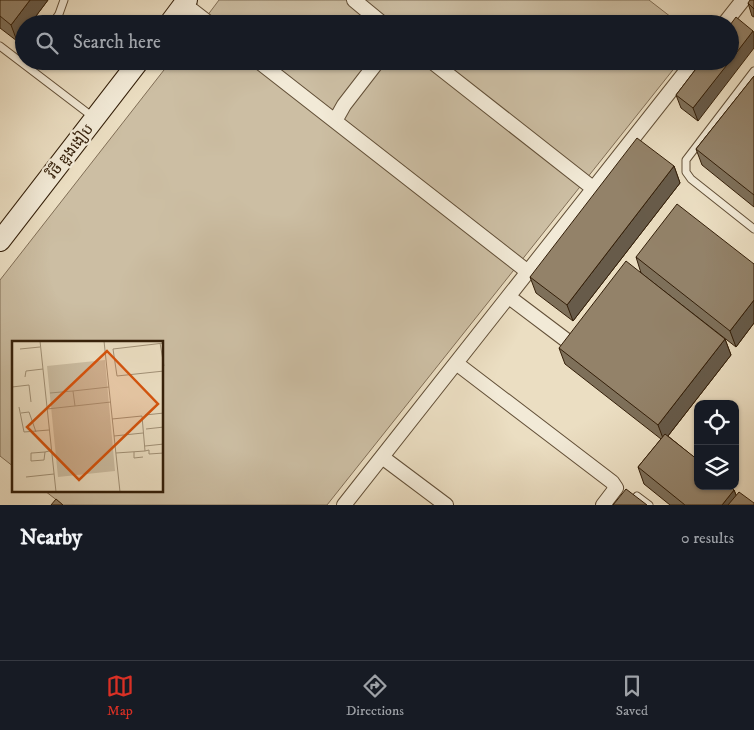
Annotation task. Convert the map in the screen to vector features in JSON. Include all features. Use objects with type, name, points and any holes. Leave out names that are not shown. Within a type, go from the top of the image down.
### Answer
[{"type":"street","points":[[354,0],[372,15]]},
{"type":"street","points":[[731,15],[743,0]]},
{"type":"street","points":[[176,15],[186,2],[200,15]]},
{"type":"street","name":"វិថី ឌួងងៀប","points":[[3,232],[132,70]]},
{"type":"street","points":[[269,70],[528,272]]},
{"type":"street","points":[[334,121],[371,70]]},
{"type":"street","points":[[442,70],[594,189]]},
{"type":"street","points":[[344,505],[687,70]]},
{"type":"street","points":[[509,297],[566,340]]},
{"type":"street","points":[[456,363],[612,482],[616,488],[603,505]]},
{"type":"street","points":[[382,457],[446,505]]},
{"type":"lane","points":[[58,15],[64,0]]},
{"type":"lane","points":[[0,46],[15,56]]},
{"type":"lane","points":[[34,70],[95,118]]},
{"type":"lane","points":[[754,71],[686,160],[685,167],[691,179],[754,229]]},
{"type":"lane","points":[[637,496],[649,505]]},
{"type":"shaded area","points":[[219,0],[649,0],[668,15],[208,15]]},
{"type":"shaded area","points":[[164,70],[673,70],[327,505],[63,505],[46,492],[164,492],[164,341],[12,341],[12,465],[0,456],[0,280]]},
{"type":"building","points":[[0,0],[30,0],[19,15],[15,15],[15,20],[11,25],[0,16]]},
{"type":"building","points":[[750,0],[754,0],[754,9],[748,3]]},
{"type":"building","points":[[739,19],[753,31],[739,49]]},
{"type":"building","points":[[695,70],[723,70],[693,108],[676,95]]},
{"type":"building","points":[[754,76],[754,195],[696,149]]},
{"type":"building","points":[[637,138],[674,166],[567,305],[530,277]]},
{"type":"building","points":[[677,204],[754,264],[754,300],[730,331],[636,257]]},
{"type":"building","points":[[626,261],[725,339],[658,425],[559,348]]},
{"type":"building","points":[[665,434],[694,457],[694,490],[734,490],[722,505],[685,505],[638,467]]},
{"type":"building","points":[[626,489],[647,505],[613,505]]},
{"type":"building","points":[[739,492],[754,503],[754,505],[728,505]]},
{"type":"building","points":[[56,499],[63,505],[51,505]]}]
